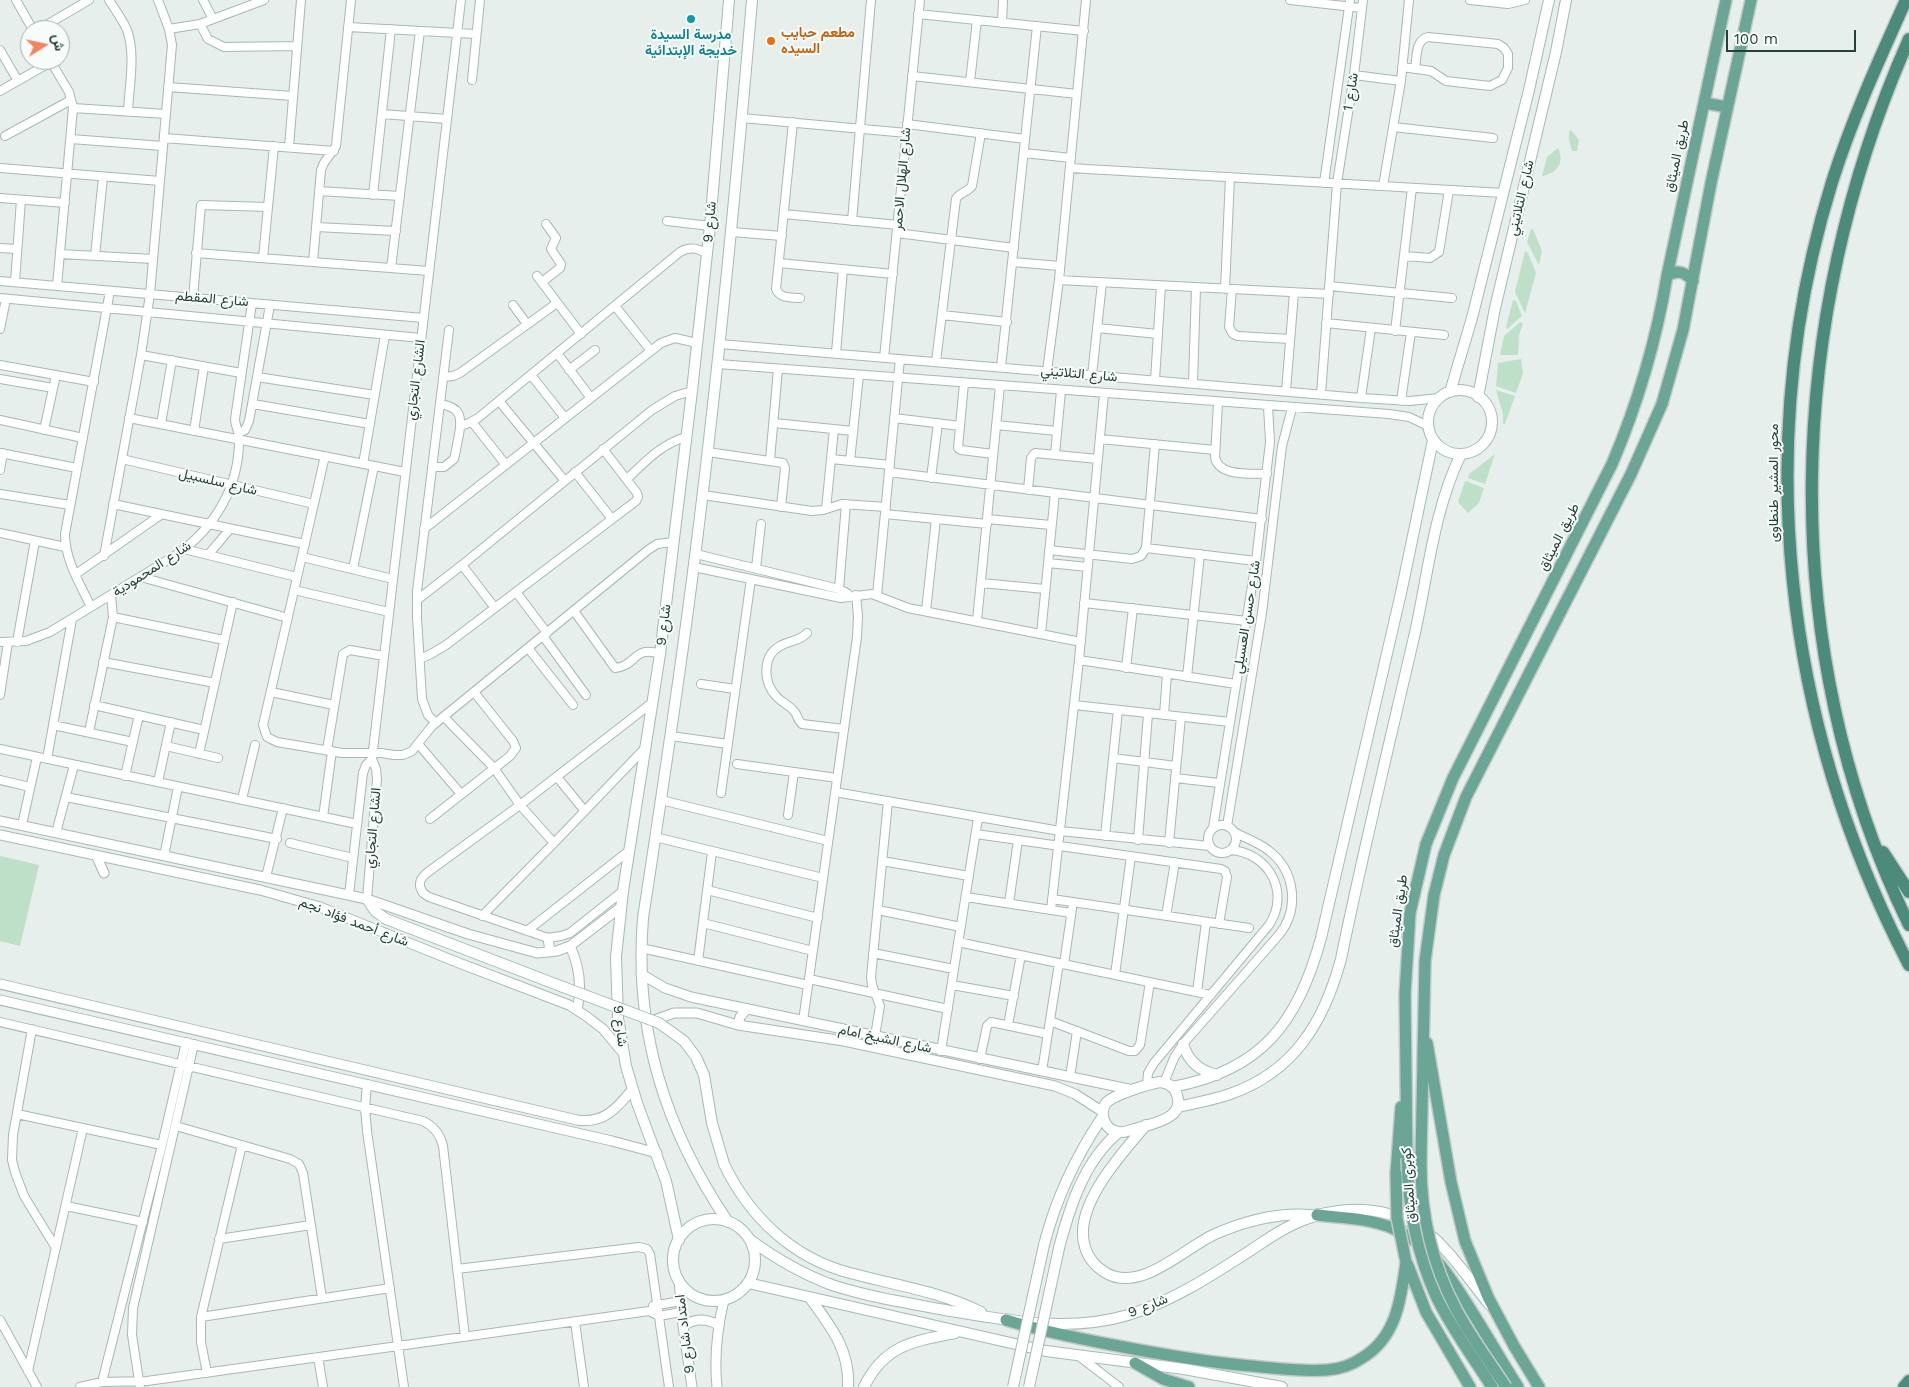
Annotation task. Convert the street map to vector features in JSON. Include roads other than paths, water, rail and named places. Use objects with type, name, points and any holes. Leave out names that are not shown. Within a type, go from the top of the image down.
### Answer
[{"type":"highway","name":"محور المشير طنطاوى","points":[[1906,0],[1854,121],[1834,176],[1822,219],[1806,289],[1795,360],[1788,431],[1787,484],[1789,543],[1795,607],[1805,669],[1818,730],[1836,792],[1860,858],[1884,915],[1909,965]]},
{"type":"highway","points":[[1909,39],[1871,134],[1842,231],[1823,331],[1813,432],[1813,534],[1822,635],[1841,735],[1868,830],[1909,925]]},
{"type":"highway","points":[[1868,830],[1909,892]]},
{"type":"highway","points":[[1904,1387],[1909,1381]]},
{"type":"main road","name":"شارع 9","points":[[679,1240],[670,1196],[657,1153],[632,1090],[624,1054],[618,1018],[617,937],[660,654],[674,542],[710,226],[729,0]]},
{"type":"main road","name":"شارع 9","points":[[728,1222],[694,1168],[676,1130],[656,1070],[646,1024],[641,974],[641,948],[643,918],[703,495],[732,232],[752,0]]},
{"type":"main road","name":"شارع التلاتيني","points":[[1450,392],[1470,327],[1549,0]]},
{"type":"main road","name":"شارع التلاتيني","points":[[1478,397],[1495,308],[1556,52],[1566,0]]},
{"type":"main road","name":"طريق الميثاق","points":[[1406,1076],[1405,994],[1408,936],[1414,889],[1426,844],[1453,778],[1556,576],[1622,441],[1647,370],[1659,320],[1726,0]]},
{"type":"main road","points":[[1692,281],[1727,107],[1751,0]]},
{"type":"main road","points":[[1704,103],[1727,107]]},
{"type":"main road","points":[[1667,276],[1675,272],[1685,273],[1692,281]]},
{"type":"main road","name":"كوبرى الميثاق","points":[[1506,1387],[1466,1327],[1440,1274],[1424,1217],[1421,1187],[1423,1020],[1425,961],[1430,916],[1439,875],[1458,816],[1472,785],[1642,451],[1670,379],[1683,330],[1692,281]]},
{"type":"main road","points":[[1013,1387],[1044,1245],[1053,1213],[1065,1182],[1102,1114],[1105,1104],[1111,1099],[1155,1083],[1168,1085],[1195,1082],[1217,1075],[1250,1057],[1277,1032],[1294,1010],[1311,972],[1321,938],[1401,593],[1433,440],[1428,426],[1429,414],[1439,398],[1450,392],[1462,390],[1478,397],[1487,406],[1491,419],[1490,432],[1479,448],[1468,454],[1448,452],[1433,440]]},
{"type":"main road","points":[[1029,1387],[1059,1248],[1071,1208],[1088,1169],[1104,1145],[1119,1132],[1170,1117],[1178,1107],[1243,1089],[1269,1074],[1301,1046],[1324,1009],[1341,959],[1417,622],[1438,515],[1446,487],[1461,454]]},
{"type":"main road","points":[[367,899],[375,911],[386,919],[659,1023],[684,1041],[696,1057],[704,1075],[712,1123],[724,1164],[737,1189],[759,1217],[785,1241],[809,1257],[848,1273],[939,1295],[962,1303],[991,1318]]},
{"type":"main road","points":[[1423,1020],[1459,1222],[1472,1260],[1497,1314],[1539,1387]]},
{"type":"main road","points":[[1183,1044],[1195,1065],[1217,1075]]},
{"type":"main road","points":[[1406,1076],[1400,1116],[1396,1174],[1397,1218],[1406,1262],[1426,1312],[1470,1387]]},
{"type":"main road","name":"كوبرى الميثاق","points":[[1406,1076],[1411,1211],[1418,1246],[1429,1279],[1444,1311],[1492,1387]]},
{"type":"main road","points":[[1168,1085],[1178,1098],[1178,1107]]},
{"type":"main road","points":[[1102,1114],[1108,1127],[1119,1132]]},
{"type":"main road","points":[[1146,1125],[1107,1173],[1093,1199],[1084,1225],[1083,1240],[1088,1254],[1096,1266],[1109,1275],[1123,1279],[1145,1275],[1205,1239],[1253,1221],[1286,1214],[1317,1215],[1383,1224],[1411,1238],[1428,1251],[1447,1272],[1518,1387]]},
{"type":"main road","name":"شارع 9","points":[[749,1240],[780,1261],[831,1284],[894,1301],[1006,1320],[1083,1324],[1113,1319],[1142,1311],[1188,1288],[1289,1226],[1317,1215],[1348,1210],[1373,1210],[1396,1216],[1412,1223],[1427,1233],[1444,1249],[1497,1314]]},
{"type":"main road","points":[[714,1219],[728,1222],[740,1229],[749,1240],[755,1258],[753,1271],[748,1283],[735,1296],[724,1300],[710,1301],[698,1298],[687,1290],[679,1280],[674,1260],[679,1240],[688,1229],[700,1222],[714,1219]]},
{"type":"main road","points":[[1006,1320],[1059,1335],[1179,1358],[1262,1367],[1317,1370],[1336,1369],[1362,1358],[1377,1346],[1389,1331],[1400,1303],[1406,1262]]},
{"type":"main road","points":[[748,1283],[1046,1351],[1204,1372],[1282,1387]]},
{"type":"main road","points":[[810,1298],[840,1342],[846,1360],[848,1387]]},
{"type":"main road","points":[[864,1387],[874,1370],[894,1350],[911,1342],[961,1332]]},
{"type":"main road","points":[[1135,1363],[1163,1379],[1189,1387]]},
{"type":"street","points":[[55,20],[90,0]]},
{"type":"street","points":[[109,0],[126,29],[130,41],[128,112]]},
{"type":"street","points":[[104,556],[141,354],[150,294],[172,45],[170,29],[158,0]]},
{"type":"street","points":[[202,0],[213,20]]},
{"type":"street","points":[[170,29],[213,20],[250,2],[261,0]]},
{"type":"street","points":[[289,147],[301,0]]},
{"type":"street","points":[[313,262],[321,170],[336,146],[351,0]]},
{"type":"street","name":"الشارع التجاري","points":[[367,899],[377,779],[372,756],[461,0]]},
{"type":"street","points":[[472,80],[480,0]]},
{"type":"street","points":[[852,221],[871,0]]},
{"type":"street","name":"شارع الهلال الاحمر","points":[[884,358],[919,0]]},
{"type":"street","points":[[1002,23],[1003,0]]},
{"type":"street","points":[[1047,371],[1059,280],[1086,0]]},
{"type":"street","points":[[1290,0],[1363,4]]},
{"type":"street","points":[[1383,186],[1401,81],[1409,0]]},
{"type":"street","points":[[1470,0],[1508,4],[1525,0]]},
{"type":"street","points":[[19,1],[28,20]]},
{"type":"street","name":"شارع 1","points":[[1324,183],[1350,4]]},
{"type":"street","name":"شارع 1","points":[[1321,394],[1337,183],[1363,4]]},
{"type":"street","points":[[918,14],[1084,31]]},
{"type":"street","points":[[970,82],[977,20]]},
{"type":"street","points":[[200,24],[208,39],[224,47],[297,46]]},
{"type":"street","points":[[1001,367],[1037,26]]},
{"type":"street","points":[[348,27],[476,34]]},
{"type":"street","points":[[373,194],[390,29]]},
{"type":"street","points":[[391,268],[420,30]]},
{"type":"street","points":[[1402,67],[1415,69],[1431,71],[1446,81],[1490,86],[1499,83],[1505,76],[1509,58],[1507,51],[1498,44],[1428,37],[1422,38],[1419,42],[1415,69]]},
{"type":"street","points":[[0,50],[18,81]]},
{"type":"street","points":[[0,91],[36,70]]},
{"type":"street","points":[[55,70],[72,104],[71,139],[57,286]]},
{"type":"street","points":[[1354,75],[1401,81]]},
{"type":"street","points":[[912,76],[1077,94]]},
{"type":"street","points":[[168,87],[293,96]]},
{"type":"street","points":[[5,136],[72,104],[128,112],[166,114]]},
{"type":"street","points":[[382,114],[447,119]]},
{"type":"street","points":[[742,118],[907,133]]},
{"type":"street","points":[[794,122],[777,292],[782,296],[800,298]]},
{"type":"street","points":[[907,124],[1025,139]]},
{"type":"street","points":[[1393,127],[1493,138]]},
{"type":"street","points":[[936,362],[956,199],[961,193],[968,191],[972,186],[981,133]]},
{"type":"street","points":[[71,139],[274,146],[334,151]]},
{"type":"street","points":[[263,258],[274,146]]},
{"type":"street","points":[[1024,153],[1071,158]]},
{"type":"street","points":[[0,168],[160,181]]},
{"type":"street","points":[[1070,168],[1503,193]]},
{"type":"street","points":[[96,256],[102,176]]},
{"type":"street","points":[[1230,177],[1229,327],[1233,334],[1238,336],[1290,339]]},
{"type":"street","points":[[1394,331],[1412,188]]},
{"type":"street","points":[[1404,256],[1430,258],[1439,252],[1449,190]]},
{"type":"street","points":[[319,191],[400,196]]},
{"type":"street","points":[[0,198],[65,203]]},
{"type":"street","points":[[15,282],[21,200]]},
{"type":"street","points":[[193,298],[201,205],[268,208]]},
{"type":"street","points":[[784,214],[852,221],[952,240],[1014,248]]},
{"type":"street","points":[[667,221],[710,226]]},
{"type":"street","points":[[546,224],[556,237],[551,249],[561,264],[560,268],[539,279],[580,334]]},
{"type":"street","points":[[316,227],[396,231]]},
{"type":"street","points":[[732,232],[782,236]]},
{"type":"street","points":[[0,248],[18,249]]},
{"type":"street","points":[[460,426],[472,422],[499,401],[685,249],[696,248],[707,254]]},
{"type":"street","points":[[196,253],[429,271]]},
{"type":"street","points":[[60,254],[153,259]]},
{"type":"street","points":[[1013,262],[1060,266]]},
{"type":"street","points":[[779,263],[893,274]]},
{"type":"street","points":[[836,353],[843,269]]},
{"type":"street","points":[[1059,280],[1294,293],[1329,290],[1399,293],[1452,298]]},
{"type":"street","name":"شارع المقطم","points":[[0,281],[423,318]]},
{"type":"street","points":[[1092,375],[1102,283]]},
{"type":"street","points":[[1155,380],[1161,286]]},
{"type":"street","points":[[1193,383],[1196,288]]},
{"type":"street","points":[[91,607],[65,547],[65,534],[110,291]]},
{"type":"street","points":[[1286,391],[1294,293]]},
{"type":"street","points":[[0,329],[3,298]]},
{"type":"street","name":"شارع المقطم","points":[[3,298],[421,338]]},
{"type":"street","points":[[239,436],[234,419],[252,303]]},
{"type":"street","points":[[443,377],[456,375],[557,303]]},
{"type":"street","points":[[239,436],[248,424],[270,305]]},
{"type":"street","points":[[513,305],[527,324]]},
{"type":"street","points":[[615,306],[651,351]]},
{"type":"street","points":[[942,315],[1007,322]]},
{"type":"street","points":[[1326,323],[1444,336]]},
{"type":"street","points":[[1097,328],[1158,334]]},
{"type":"street","points":[[1361,398],[1371,328]]},
{"type":"street","name":"الشارع التجاري","points":[[436,723],[428,715],[422,699],[417,600],[449,330]]},
{"type":"street","points":[[1401,401],[1411,332]]},
{"type":"street","points":[[363,464],[385,334]]},
{"type":"street","points":[[424,529],[670,338],[679,338],[697,343]]},
{"type":"street","name":"شارع التلاتيني","points":[[720,344],[1361,398],[1401,401],[1439,398]]},
{"type":"street","points":[[570,370],[595,350]]},
{"type":"street","points":[[557,353],[591,398]]},
{"type":"street","points":[[141,354],[241,373]]},
{"type":"street","points":[[877,595],[900,359]]},
{"type":"street","points":[[161,424],[172,360]]},
{"type":"street","name":"شارع التلاتيني","points":[[718,364],[1399,415],[1428,426]]},
{"type":"street","points":[[0,365],[94,382]]},
{"type":"street","points":[[194,431],[204,366]]},
{"type":"street","points":[[770,460],[778,369]]},
{"type":"street","points":[[44,430],[56,375]]},
{"type":"street","points":[[531,375],[565,418]]},
{"type":"street","points":[[850,461],[859,375]]},
{"type":"street","points":[[257,377],[375,395]]},
{"type":"street","points":[[0,379],[53,388]]},
{"type":"street","points":[[964,383],[959,449],[993,454]]},
{"type":"street","points":[[977,621],[1000,386]]},
{"type":"street","points":[[417,600],[659,404],[674,396],[692,391]]},
{"type":"street","points":[[1055,454],[1061,391]]},
{"type":"street","points":[[1051,910],[1079,660],[1104,394]]},
{"type":"street","points":[[499,401],[565,481]]},
{"type":"street","points":[[1218,402],[1215,460],[1222,469],[1267,474]]},
{"type":"street","points":[[252,404],[370,424]]},
{"type":"street","points":[[432,467],[444,467],[452,462],[455,456],[460,426],[457,411],[449,406],[440,404]]},
{"type":"street","name":"شارع حسن العسيلي","points":[[1213,828],[1262,519],[1270,423],[1268,406]]},
{"type":"street","name":"شارع حسن العسيلي","points":[[1227,826],[1258,646],[1268,575],[1281,452],[1286,424],[1292,408]]},
{"type":"street","points":[[129,418],[194,431],[239,436],[405,472]]},
{"type":"street","points":[[894,418],[960,426]]},
{"type":"street","points":[[0,420],[83,438]]},
{"type":"street","points":[[472,422],[506,464]]},
{"type":"street","points":[[774,423],[853,432]]},
{"type":"street","points":[[931,478],[938,423]]},
{"type":"street","points":[[1270,423],[1286,424]]},
{"type":"street","points":[[996,425],[1057,431]]},
{"type":"street","points":[[826,509],[834,430]]},
{"type":"street","name":"شارع المحمودية","points":[[4,642],[17,642],[42,636],[111,596],[184,550],[210,525],[224,502],[232,485],[238,458],[239,436]]},
{"type":"street","points":[[626,479],[659,449],[686,437]]},
{"type":"street","points":[[1100,439],[1215,450]]},
{"type":"street","points":[[1049,550],[1132,560],[1141,556],[1146,548],[1155,444]]},
{"type":"street","points":[[420,659],[442,649],[637,499],[637,493],[603,449]]},
{"type":"street","points":[[708,452],[781,462],[785,466],[781,507]]},
{"type":"street","points":[[1028,490],[1032,456],[1038,452],[1098,459]]},
{"type":"street","points":[[0,470],[2,453],[77,468]]},
{"type":"street","points":[[325,456],[263,725],[267,737],[277,742],[372,756],[403,755],[412,751],[436,723],[652,547],[662,543],[674,542]]},
{"type":"street","name":"شارع سلسبيل","points":[[122,459],[314,504]]},
{"type":"street","points":[[831,459],[850,461],[931,478],[1262,519]]},
{"type":"street","points":[[353,569],[374,466]]},
{"type":"street","points":[[576,472],[612,519]]},
{"type":"street","points":[[1041,634],[1054,493]]},
{"type":"street","points":[[0,494],[70,505]]},
{"type":"street","points":[[703,495],[812,511],[846,504],[936,519],[1051,525]]},
{"type":"street","points":[[113,504],[305,544]]},
{"type":"street","points":[[839,589],[846,504]]},
{"type":"street","points":[[76,574],[162,514]]},
{"type":"street","points":[[926,611],[936,519]]},
{"type":"street","points":[[756,568],[761,524]]},
{"type":"street","points":[[208,555],[230,529]]},
{"type":"street","points":[[0,533],[65,547]]},
{"type":"street","points":[[17,642],[35,541]]},
{"type":"street","points":[[1146,548],[1256,561]]},
{"type":"street","points":[[184,550],[297,577]]},
{"type":"street","points":[[696,554],[839,589],[853,596]]},
{"type":"street","points":[[1187,677],[1200,554]]},
{"type":"street","points":[[302,557],[393,579]]},
{"type":"street","points":[[1048,563],[1088,567]]},
{"type":"street","points":[[462,565],[495,608]]},
{"type":"street","points":[[694,567],[841,598],[866,594],[877,595],[897,604],[926,611],[1080,642]]},
{"type":"street","points":[[141,577],[288,618]]},
{"type":"street","points":[[721,793],[750,579]]},
{"type":"street","points":[[981,583],[1045,589]]},
{"type":"street","points":[[294,590],[389,612]]},
{"type":"street","points":[[516,592],[586,695]]},
{"type":"street","points":[[89,732],[113,617],[111,596]]},
{"type":"street","points":[[803,1021],[858,627],[853,596]]},
{"type":"street","points":[[199,754],[233,602]]},
{"type":"street","points":[[1084,603],[1247,621]]},
{"type":"street","points":[[1126,668],[1133,608]]},
{"type":"street","points":[[574,610],[615,668],[627,665],[636,656],[646,651],[660,654]]},
{"type":"street","points":[[113,617],[224,640]]},
{"type":"street","points":[[47,759],[72,619]]},
{"type":"street","points":[[807,633],[799,640],[782,644],[771,653],[767,662],[766,672],[769,686],[778,698],[795,711],[802,724],[844,730]]},
{"type":"street","points":[[0,695],[4,642]]},
{"type":"street","points":[[528,648],[573,705]]},
{"type":"street","points":[[323,817],[334,705],[342,656],[350,650],[384,656]]},
{"type":"street","points":[[1079,660],[1236,684]]},
{"type":"street","points":[[104,662],[215,684]]},
{"type":"street","points":[[1164,715],[1167,674]]},
{"type":"street","points":[[701,684],[735,689]]},
{"type":"street","points":[[271,692],[334,705]]},
{"type":"street","points":[[430,819],[510,756],[516,748],[513,741],[474,692]]},
{"type":"street","points":[[623,891],[570,933],[548,938],[425,896],[421,890],[420,883],[422,876],[520,805],[653,702]]},
{"type":"street","points":[[94,705],[204,730]]},
{"type":"street","points":[[1074,705],[1230,722]]},
{"type":"street","points":[[1105,836],[1118,710]]},
{"type":"street","points":[[1138,840],[1148,714]]},
{"type":"street","points":[[125,776],[139,715]]},
{"type":"street","points":[[444,717],[494,768],[520,805],[554,844]]},
{"type":"street","points":[[1169,843],[1181,717]]},
{"type":"street","points":[[158,782],[171,722]]},
{"type":"street","points":[[53,725],[133,742]]},
{"type":"street","points":[[670,736],[728,744]]},
{"type":"street","points":[[419,744],[461,794]]},
{"type":"street","points":[[242,799],[254,745]]},
{"type":"street","points":[[166,746],[218,758]]},
{"type":"street","points":[[482,916],[554,844],[646,746]]},
{"type":"street","points":[[0,750],[357,824]]},
{"type":"street","name":"الشارع التجاري","points":[[349,895],[363,773],[372,756]]},
{"type":"street","points":[[22,825],[37,757]]},
{"type":"street","points":[[1113,758],[1176,766]]},
{"type":"street","points":[[737,764],[837,778]]},
{"type":"street","points":[[56,833],[74,765]]},
{"type":"street","points":[[788,815],[794,772]]},
{"type":"street","points":[[556,777],[584,810]]},
{"type":"street","points":[[1175,778],[1219,783]]},
{"type":"street","points":[[0,780],[30,787]]},
{"type":"street","points":[[164,856],[178,787]]},
{"type":"street","points":[[835,792],[1060,831],[1210,846],[1217,852],[1224,853],[1230,850],[1235,842],[1234,832]]},
{"type":"street","points":[[66,797],[277,839]]},
{"type":"street","points":[[661,800],[828,841]]},
{"type":"street","points":[[875,1036],[880,1002],[871,981],[888,801]]},
{"type":"street","points":[[266,878],[283,808]]},
{"type":"street","points":[[941,1050],[978,818]]},
{"type":"street","name":"شارع أحمد فؤاد نجم","points":[[0,821],[367,899],[496,943],[530,952],[550,952],[570,946],[621,907]]},
{"type":"street","points":[[1168,1085],[1174,1058],[1183,1044],[1283,931],[1292,910],[1293,896],[1290,881],[1280,861],[1263,846],[1234,832],[1227,826],[1220,825],[1213,828],[1208,836],[1210,846]]},
{"type":"street","points":[[976,834],[1221,868],[1227,877],[1219,924]]},
{"type":"street","name":"شارع أحمد فؤاد نجم","points":[[0,835],[260,890],[306,902],[578,1010],[603,1030],[624,1054]]},
{"type":"street","points":[[655,837],[823,878]]},
{"type":"street","points":[[1009,903],[1018,840]]},
{"type":"street","points":[[290,843],[353,858]]},
{"type":"street","points":[[527,931],[630,850]]},
{"type":"street","points":[[1147,1086],[1148,1073],[1154,1063],[1269,925],[1275,915],[1278,903],[1276,884],[1268,868],[1248,853],[1230,850]]},
{"type":"street","points":[[698,961],[712,852]]},
{"type":"street","points":[[96,856],[104,873]]},
{"type":"street","points":[[1115,975],[1131,856]]},
{"type":"street","points":[[882,861],[969,876]]},
{"type":"street","points":[[1166,916],[1175,862]]},
{"type":"street","points":[[707,890],[818,918]]},
{"type":"street","points":[[966,897],[1071,913]]},
{"type":"street","points":[[1052,899],[1249,928]]},
{"type":"street","points":[[1042,1071],[1072,902]]},
{"type":"street","points":[[878,910],[961,927]]},
{"type":"street","points":[[1197,992],[1206,922]]},
{"type":"street","points":[[703,924],[813,951]]},
{"type":"street","points":[[548,938],[550,952]]},
{"type":"street","points":[[958,942],[1211,995]]},
{"type":"street","points":[[570,946],[579,973],[580,992],[578,1010]]},
{"type":"street","points":[[641,948],[698,961],[876,993],[948,1009]]},
{"type":"street","points":[[873,953],[954,969]]},
{"type":"street","points":[[1008,1025],[1021,955]]},
{"type":"street","name":"شارع الشيخ امام","points":[[641,974],[665,988],[682,995],[1133,1090]]},
{"type":"street","points":[[1050,1021],[1129,1051],[1137,1050],[1140,1045],[1150,982]]},
{"type":"street","points":[[0,984],[577,1120],[595,1120],[611,1113],[632,1090]]},
{"type":"street","points":[[952,986],[1014,996]]},
{"type":"street","points":[[0,1000],[657,1153]]},
{"type":"street","points":[[738,1026],[740,1017],[747,1009]]},
{"type":"street","name":"شارع الشيخ امام","points":[[646,1024],[667,1015],[689,1012],[738,1026],[844,1041],[1055,1086],[1075,1094],[1102,1114]]},
{"type":"street","points":[[0,1022],[423,1121],[432,1126],[440,1135],[443,1146],[465,1337]]},
{"type":"street","points":[[980,1059],[988,1024],[993,1022],[1048,1034]]},
{"type":"street","points":[[32,1029],[12,1147],[15,1172],[24,1196],[56,1248]]},
{"type":"street","points":[[1070,1077],[1076,1031]]},
{"type":"street","points":[[102,1382],[162,1145],[180,1064],[190,1044]]},
{"type":"street","points":[[139,1385],[132,1335],[132,1318],[189,1066],[190,1044]]},
{"type":"street","points":[[367,1084],[365,1108],[367,1131],[404,1387]]},
{"type":"street","points":[[529,1122],[532,1109]]},
{"type":"street","points":[[17,1114],[162,1145]]},
{"type":"street","points":[[176,1126],[290,1159],[298,1164],[303,1173],[322,1298]]},
{"type":"street","points":[[28,1371],[83,1128]]},
{"type":"street","points":[[207,1373],[201,1342],[201,1317],[242,1145]]},
{"type":"street","points":[[66,1206],[143,1221],[152,1214],[156,1217]]},
{"type":"street","points":[[143,1221],[146,1233],[152,1232]]},
{"type":"street","points":[[219,1239],[311,1226]]},
{"type":"street","points":[[456,1269],[642,1247],[650,1254],[669,1387]]},
{"type":"street","name":"امتداد شارع 9","points":[[679,1280],[681,1312],[692,1387]]},
{"type":"street","points":[[201,1317],[390,1288]]},
{"type":"street","name":"امتداد شارع 9","points":[[717,1387],[715,1364],[718,1325],[724,1300]]},
{"type":"street","points":[[80,1387],[102,1382],[139,1385],[207,1373],[649,1311],[657,1304],[680,1301]]},
{"type":"street","points":[[649,1311],[659,1316],[681,1312]]},
{"type":"street","points":[[0,1320],[36,1387]]},
{"type":"street","points":[[683,1326],[698,1320],[718,1325]]},
{"type":"street","points":[[575,1322],[584,1387]]},
{"type":"street","points":[[1079,1356],[1120,1387]]},
{"type":"street","points":[[318,1357],[323,1387]]},
{"type":"place","name":"مدرسة السيدة خديجة الإبتدائية","points":[[691,19]]},
{"type":"place","name":"مطعم حبايب السيده","points":[[771,41]]}]
